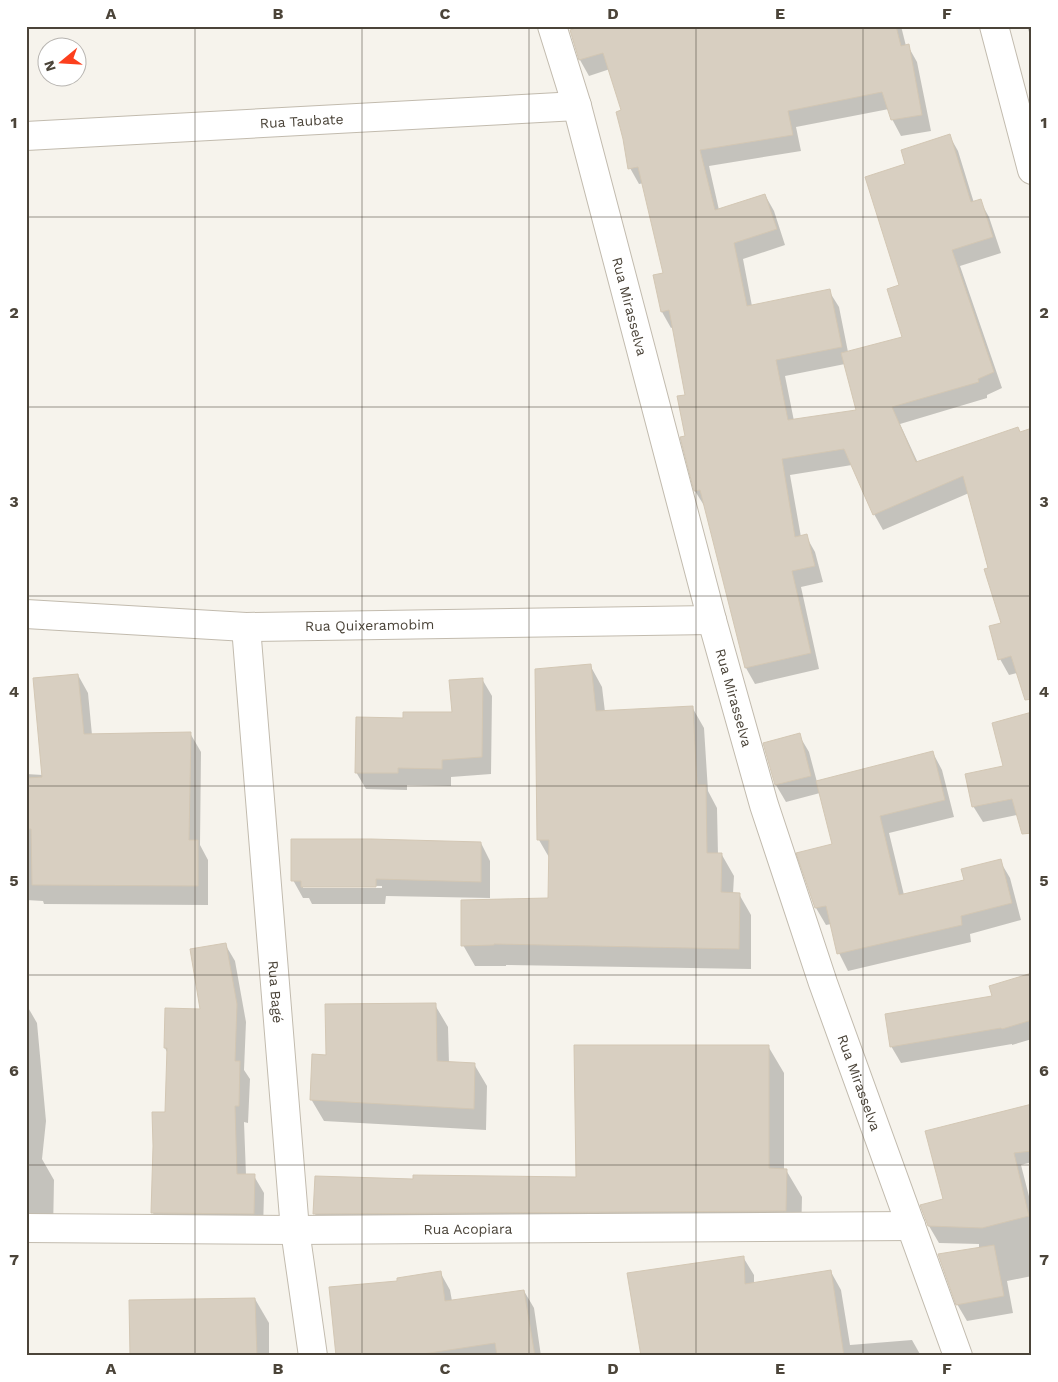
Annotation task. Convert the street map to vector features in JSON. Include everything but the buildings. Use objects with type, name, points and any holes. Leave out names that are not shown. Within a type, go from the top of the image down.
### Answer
[{"type":"street","name":"Rua Mirasselva","points":[[552,26],[577,106],[712,620],[764,805],[823,983],[958,1356]]},
{"type":"street","points":[[994,26],[1032,170]]},
{"type":"street","name":"Rua Taubate","points":[[26,136],[577,106]]},
{"type":"street","name":"Rua Quixeramobim","points":[[26,614],[246,627],[712,620]]},
{"type":"street","name":"Rua Bagé","points":[[246,627],[295,1230],[313,1356]]},
{"type":"street","name":"Rua Acopiara","points":[[26,1228],[295,1230],[911,1226]]}]
